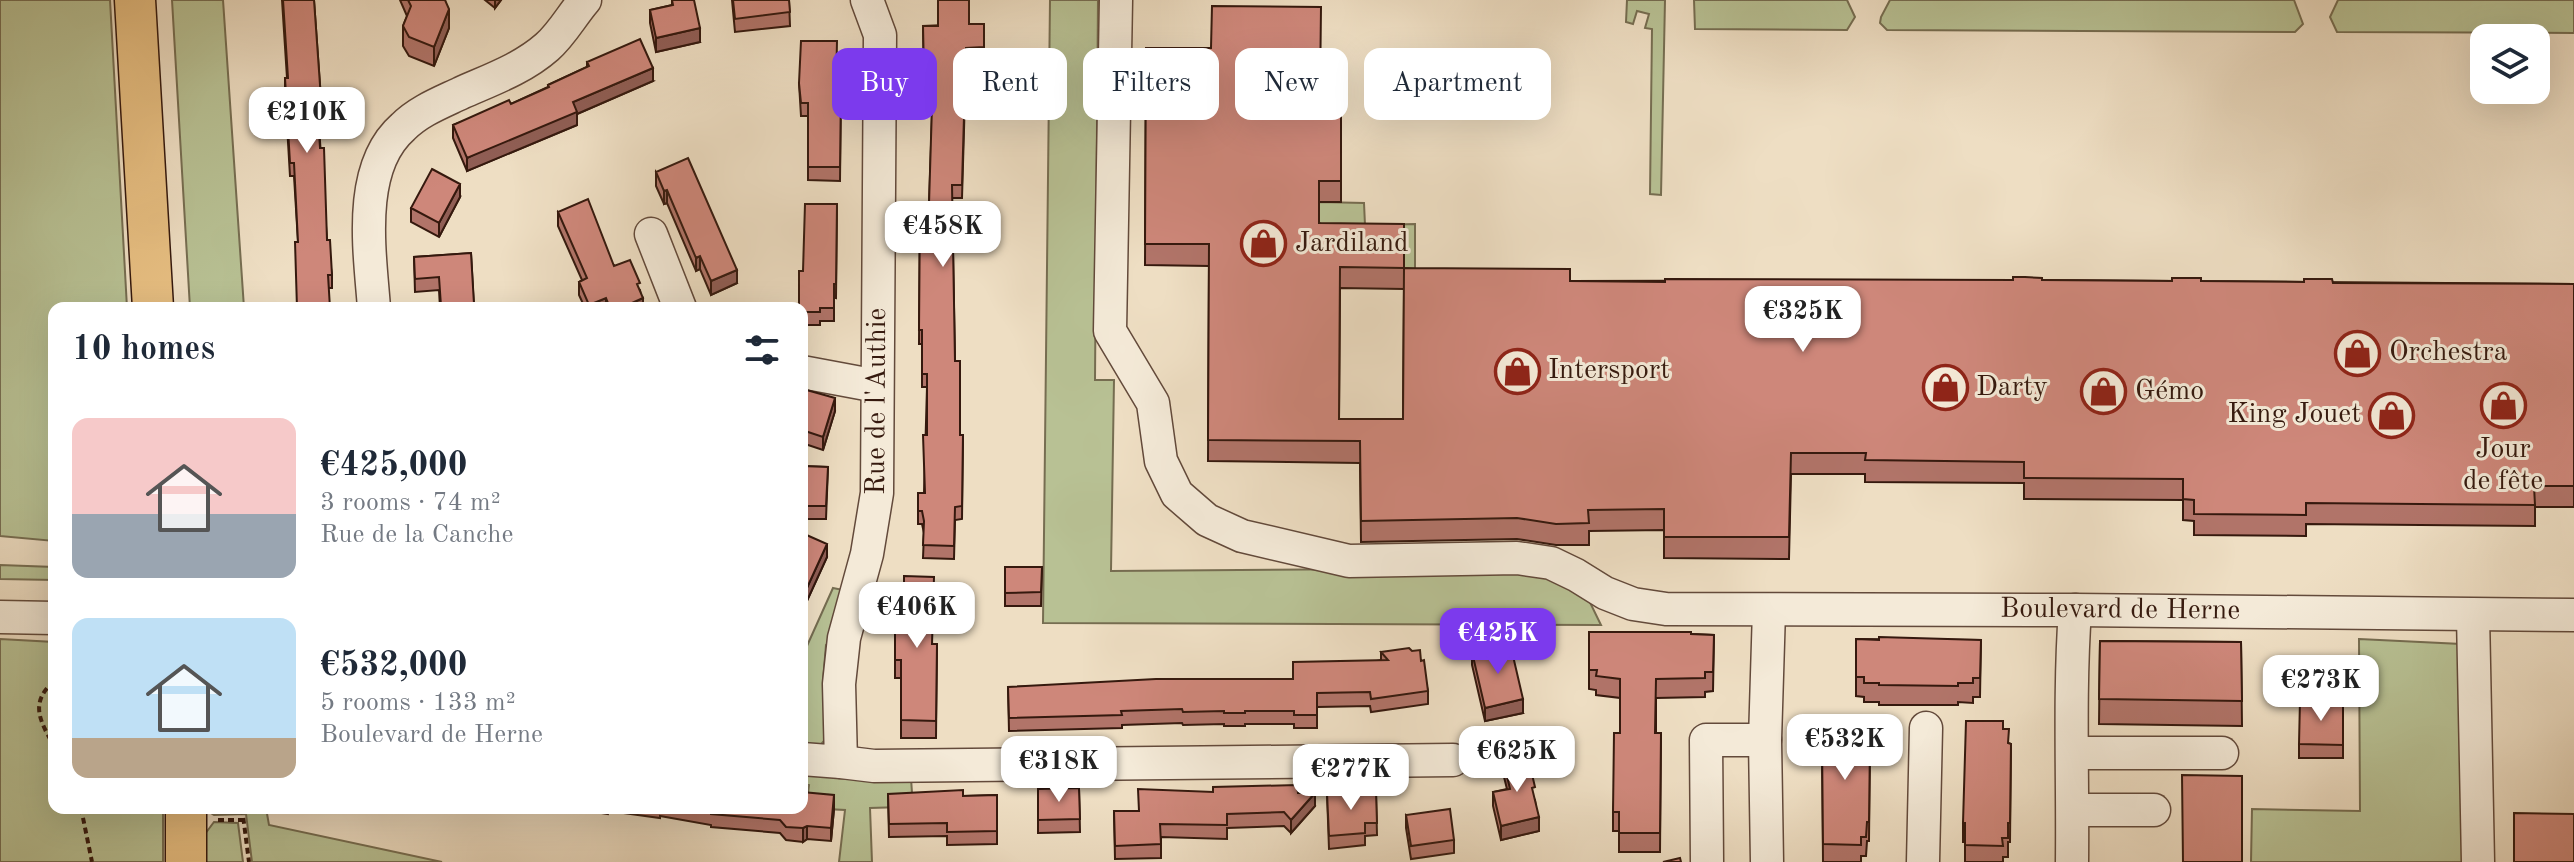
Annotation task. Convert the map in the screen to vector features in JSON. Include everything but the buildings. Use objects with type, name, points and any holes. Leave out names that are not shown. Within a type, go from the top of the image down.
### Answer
[{"type":"main road","points":[[135,0],[153,302]]},
{"type":"main road","points":[[186,814],[186,862]]},
{"type":"street","points":[[374,302],[367,215],[373,183],[387,149],[401,128],[428,108],[524,65],[547,47],[585,0]]},
{"type":"street","name":"Rue de l'Authie","points":[[841,762],[839,684],[844,638],[875,519],[880,35],[867,0]]},
{"type":"street","name":"Boulevard de Herne","points":[[1116,0],[1110,331],[1153,403],[1161,461],[1177,494],[1207,520],[1242,536],[1349,561],[1517,558],[1540,561],[1576,575],[1605,593],[1633,604],[1666,609],[2574,615]]},
{"type":"street","points":[[651,234],[678,302]]},
{"type":"street","points":[[808,373],[877,386]]},
{"type":"street","points":[[1767,862],[1765,740],[1769,610]]},
{"type":"street","points":[[2072,862],[2070,676],[2075,610]]},
{"type":"street","points":[[2473,615],[2478,862]]},
{"type":"street","points":[[0,617],[48,618]]},
{"type":"street","points":[[1923,862],[1926,728]]},
{"type":"street","points":[[1707,862],[1706,740],[1765,740]]},
{"type":"street","points":[[2073,753],[2222,753]]},
{"type":"street","points":[[808,759],[889,766],[1453,760]]},
{"type":"street","points":[[2073,810],[2154,810]]},
{"type":"path","points":[[48,686],[42,692],[39,704],[41,722],[48,735]]},
{"type":"path","points":[[82,814],[92,862]]},
{"type":"path","points":[[243,814],[249,862]]},
{"type":"green space","points":[[0,0],[110,0],[127,302],[48,302],[48,540],[0,536]]},
{"type":"green space","points":[[172,0],[223,0],[244,302],[190,302]]},
{"type":"green space","points":[[1050,0],[1098,0],[1098,48],[1083,48],[1083,120],[1097,120],[1095,380],[1114,380],[1111,571],[1528,568],[1582,586],[1601,625],[1043,623],[1049,120],[1067,120],[1067,48],[1049,48]]},
{"type":"green space","points":[[1627,0],[1665,0],[1661,195],[1650,194],[1652,29],[1645,28],[1649,14],[1637,11],[1633,24],[1626,22]]},
{"type":"green space","points":[[1694,0],[1847,0],[1855,17],[1847,30],[1695,29]]},
{"type":"green space","points":[[1890,0],[2294,0],[2303,24],[2295,32],[1887,30],[1880,23]]},
{"type":"green space","points":[[2338,0],[2574,0],[2574,33],[2550,33],[2550,24],[2470,24],[2470,33],[2337,32],[2330,17]]},
{"type":"green space","points":[[1319,202],[1364,203],[1365,225],[1415,224],[1415,289],[1319,244]]},
{"type":"green space","points":[[0,565],[48,567],[48,580],[0,579]]},
{"type":"green space","points":[[833,588],[848,591],[835,637],[826,645],[823,681],[829,735],[818,748],[808,749],[808,644]]},
{"type":"green space","points":[[0,639],[48,642],[48,814],[163,814],[163,862],[0,862]]},
{"type":"green space","points":[[2359,639],[2461,644],[2471,862],[2251,862],[2252,809],[2360,811]]},
{"type":"green space","points":[[808,771],[911,778],[912,793],[903,807],[870,808],[872,862],[839,862],[845,810],[808,808]]},
{"type":"green space","points":[[246,814],[267,814],[269,825],[442,862],[252,862]]},
{"type":"green space","points":[[214,822],[238,823],[243,862],[206,862],[205,834]]},
{"type":"place","name":"Jardiland","points":[[1264,244]]},
{"type":"place","name":"Orchestra","points":[[2358,353]]},
{"type":"place","name":"Intersport","points":[[1517,371]]},
{"type":"place","name":"Darty","points":[[1945,388]]},
{"type":"place","name":"Gémo","points":[[2104,392]]},
{"type":"place","name":"Jour de fête","points":[[2503,406]]},
{"type":"place","name":"King Jouet","points":[[2392,415]]}]
